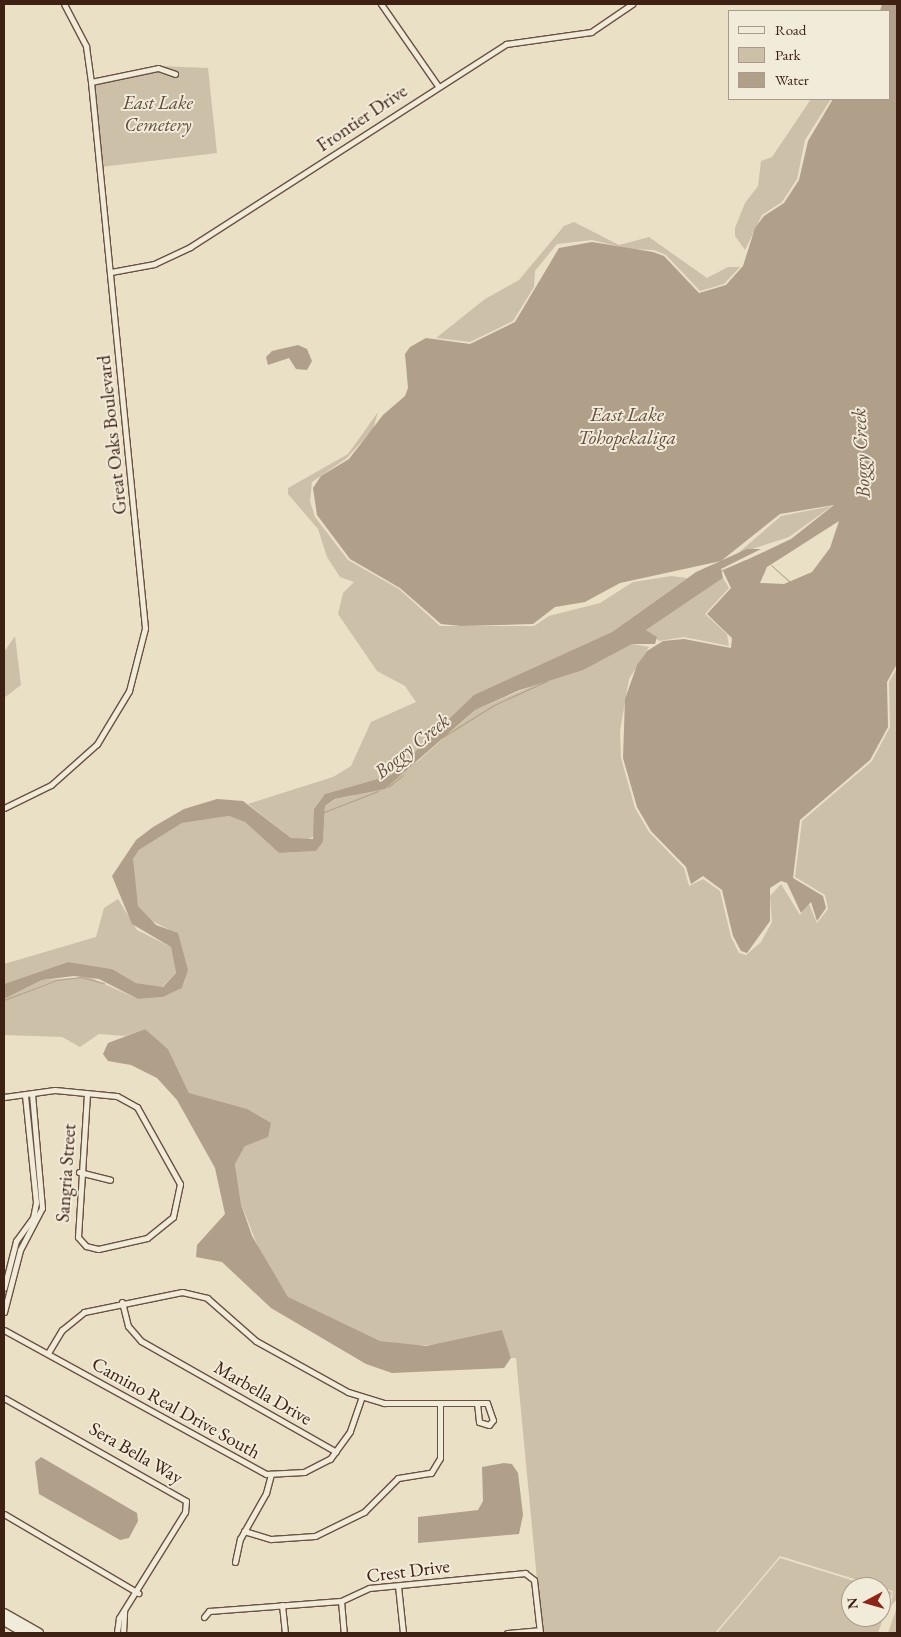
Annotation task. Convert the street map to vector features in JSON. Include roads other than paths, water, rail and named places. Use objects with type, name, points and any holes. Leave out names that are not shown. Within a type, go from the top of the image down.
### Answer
[{"type":"main road","points":[[4,1612],[39,1633]]},
{"type":"main road","points":[[4,1619],[15,1619]]},
{"type":"main road","points":[[4,1619],[25,1633]]},
{"type":"street","name":"Great Oaks Boulevard","points":[[4,808],[51,786],[97,744],[121,710],[142,648],[145,604],[91,82],[86,46],[64,4]]},
{"type":"street","points":[[381,4],[438,86]]},
{"type":"street","name":"Frontier Drive","points":[[111,272],[154,264],[190,247],[506,44],[592,32],[632,4]]},
{"type":"street","points":[[91,82],[158,68],[175,74]]},
{"type":"street","name":"Sangria Street","points":[[4,1098],[43,1092],[120,1097],[140,1109],[177,1172],[178,1204],[168,1223],[150,1237],[89,1248],[76,1231],[87,1095]]},
{"type":"street","points":[[4,1312],[20,1250],[42,1208],[32,1094]]},
{"type":"street","points":[[4,1288],[16,1241],[33,1218],[36,1202],[25,1095]]},
{"type":"street","points":[[80,1172],[110,1180]]},
{"type":"street","points":[[48,1354],[72,1320],[122,1302],[172,1292],[207,1298],[256,1341],[362,1397],[384,1403],[477,1403],[492,1406],[489,1425],[479,1422],[477,1403]]},
{"type":"street","name":"Marbella Drive","points":[[122,1302],[132,1333],[336,1452]]},
{"type":"street","name":"Camino Real Drive South","points":[[4,1330],[239,1463],[271,1474],[304,1472],[336,1452],[350,1431],[362,1397]]},
{"type":"street","points":[[176,1360],[180,1354]]},
{"type":"street","name":"Sera Bella Way","points":[[4,1398],[186,1501],[185,1512],[138,1593],[124,1611],[117,1633]]},
{"type":"street","points":[[244,1531],[271,1540],[315,1536],[364,1512],[398,1478],[437,1472],[440,1458],[440,1403]]},
{"type":"street","points":[[235,1562],[244,1531],[266,1493],[271,1474]]},
{"type":"street","points":[[4,1514],[138,1593]]},
{"type":"street","name":"Crest Drive","points":[[204,1617],[209,1611],[341,1601],[369,1588],[525,1573],[534,1580],[540,1632]]},
{"type":"street","points":[[398,1586],[403,1633]]},
{"type":"street","points":[[341,1601],[344,1633]]},
{"type":"street","points":[[282,1606],[285,1633]]},
{"type":"street","points":[[123,1633],[124,1611]]},
{"type":"street","points":[[507,1633],[540,1632]]},
{"type":"water","name":"East Lake Tohopekaliga","points":[[882,4],[897,4],[897,664],[887,682],[888,727],[870,760],[800,820],[793,878],[823,896],[826,908],[817,921],[811,902],[801,913],[787,883],[781,881],[770,888],[770,921],[747,953],[741,951],[733,936],[722,890],[703,876],[691,884],[686,867],[651,831],[637,807],[623,758],[625,699],[637,665],[647,651],[663,641],[684,639],[731,648],[732,638],[707,614],[731,588],[723,571],[791,539],[834,505],[780,514],[721,561],[620,583],[585,602],[555,607],[533,624],[461,626],[441,624],[400,588],[350,559],[317,515],[313,488],[321,476],[349,459],[383,415],[405,396],[408,388],[405,354],[410,347],[426,338],[470,344],[515,322],[559,248],[592,242],[653,252],[664,256],[699,293],[726,285],[743,266],[755,228],[764,216],[784,203],[799,180],[808,141],[832,100],[891,100],[891,10],[880,10]],"holes":[[[839,521],[830,548],[812,572],[784,584],[760,583],[767,567]]]},
{"type":"water","points":[[298,345],[307,349],[312,361],[307,370],[296,369],[289,358],[268,365],[266,357],[272,351]]},
{"type":"water","points":[[747,549],[761,549],[721,569],[723,578],[646,630],[657,637],[655,644],[632,644],[583,670],[520,690],[475,710],[385,789],[335,799],[325,806],[323,842],[316,851],[279,853],[245,822],[229,816],[182,823],[139,850],[133,859],[138,906],[156,925],[178,933],[188,970],[182,988],[163,997],[138,999],[99,979],[74,976],[42,980],[4,999],[4,984],[68,962],[112,969],[136,983],[163,987],[176,973],[171,947],[132,924],[112,876],[136,840],[153,827],[184,809],[217,799],[243,801],[291,838],[313,839],[314,809],[325,794],[391,775],[474,695],[612,632],[696,572]]},
{"type":"water","points":[[145,1029],[168,1049],[189,1093],[247,1109],[271,1123],[268,1137],[245,1146],[235,1164],[241,1204],[252,1236],[288,1297],[380,1341],[426,1346],[502,1330],[511,1358],[504,1368],[392,1373],[366,1364],[271,1308],[222,1262],[196,1257],[197,1245],[225,1214],[215,1168],[177,1100],[157,1078],[131,1065],[108,1061],[103,1054],[108,1043]]},
{"type":"water","points":[[41,1457],[137,1513],[138,1521],[129,1538],[120,1540],[39,1494],[35,1462]]},
{"type":"water","points":[[504,1463],[512,1464],[518,1473],[523,1515],[519,1534],[418,1543],[418,1517],[478,1510],[483,1501],[482,1467]]},
{"type":"waterway","name":"Boggy Creek","points":[[720,571],[746,560]]},
{"type":"waterway","name":"Boggy Creek","points":[[771,565],[790,582]]},
{"type":"waterway","name":"Boggy Creek","points":[[441,738],[494,705],[547,681]]},
{"type":"waterway","name":"Boggy Creek","points":[[388,787],[403,775]]},
{"type":"waterway","name":"Boggy Creek","points":[[324,812],[378,791]]},
{"type":"waterway","name":"Boggy Creek","points":[[4,1000],[57,980],[81,977],[104,983]]},
{"type":"park label","name":"East Lake Cemetery","points":[[158,114]]}]
